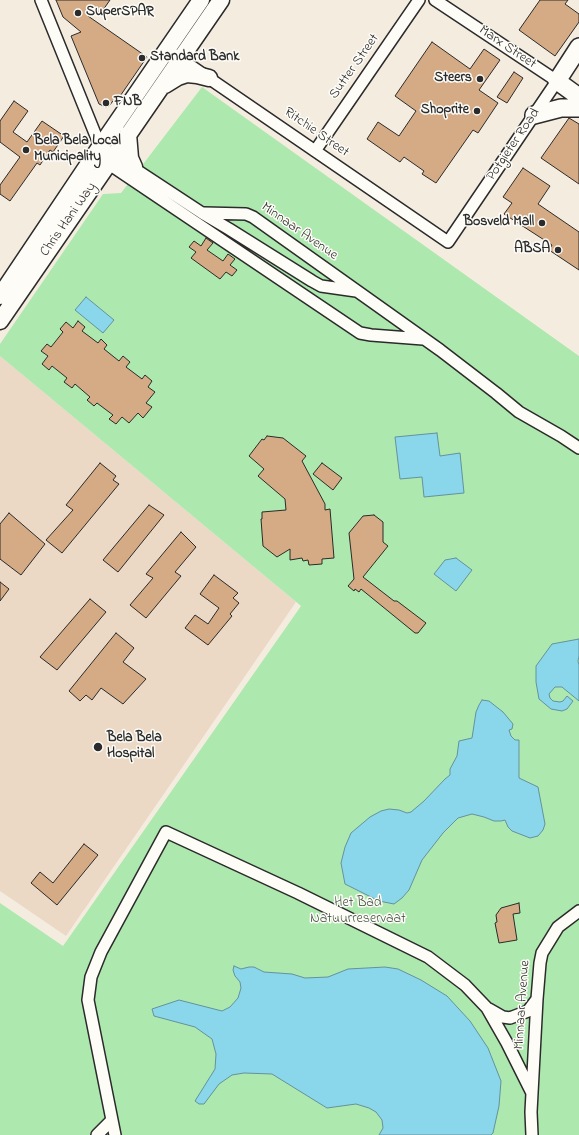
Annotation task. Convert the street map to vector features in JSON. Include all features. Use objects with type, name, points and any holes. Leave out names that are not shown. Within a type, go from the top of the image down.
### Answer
[{"type":"main road","name":"Chris Hani Way","points":[[4,301],[98,150],[201,0]]},
{"type":"main road","name":"Chris Hani Way","points":[[4,301],[111,159],[221,0]]},
{"type":"main road","name":"Potgieter Road","points":[[557,82],[579,48]]},
{"type":"main road","points":[[155,95],[168,82],[187,74],[209,78]]},
{"type":"main road","name":"Marx Street","points":[[557,82],[579,97]]},
{"type":"main road","points":[[534,115],[561,108],[579,108]]},
{"type":"main road","points":[[128,134],[130,158],[134,168]]},
{"type":"street","points":[[41,0],[98,150],[360,333],[423,339]]},
{"type":"street","name":"Sutter Street","points":[[315,151],[420,0]]},
{"type":"street","name":"Marx Street","points":[[435,0],[557,82]]},
{"type":"street","name":"Ritchie Street","points":[[167,49],[448,242]]},
{"type":"street","name":"Potgieter Road","points":[[448,242],[557,82]]},
{"type":"street","points":[[111,159],[134,168],[202,213],[321,286],[356,291]]},
{"type":"street","name":"Minnaar Avenue","points":[[202,213],[242,213],[253,217],[423,339],[491,389],[519,412],[579,448]]},
{"type":"street","points":[[115,1135],[88,1000],[91,977],[101,952],[166,832],[428,957],[465,985],[487,1008],[507,1043],[532,1093]]},
{"type":"street","name":"Minnaar Avenue","points":[[532,1135],[531,1112],[537,999],[542,953],[558,926],[579,912]]},
{"type":"street","points":[[487,1008],[502,1017],[510,1018],[528,1011],[537,999]]},
{"type":"street","points":[[97,1135],[112,1120]]},
{"type":"shaded area","name":"Bela Bela Hospital","points":[[0,356],[296,602],[66,936],[0,891]]},
{"type":"green space","name":"Het Bad Natuurreservaat","points":[[202,87],[579,356],[579,1135],[0,1135],[0,903],[63,946],[301,606],[0,356],[0,344],[103,194],[121,193]]},
{"type":"water","points":[[86,297],[114,320],[103,333],[75,310]]},
{"type":"water","points":[[437,433],[440,456],[460,453],[464,493],[424,497],[422,477],[400,479],[395,437]]},
{"type":"water","points":[[456,558],[472,570],[456,591],[434,574],[445,560]]},
{"type":"water","points":[[579,639],[579,701],[562,687],[555,687],[549,694],[553,701],[563,701],[567,696],[573,701],[567,709],[562,711],[551,709],[539,699],[536,682],[536,666],[552,644]]},
{"type":"water","points":[[482,700],[489,701],[503,712],[513,724],[512,729],[509,730],[511,736],[515,740],[519,740],[519,778],[538,787],[545,824],[543,830],[538,836],[530,838],[512,831],[508,827],[505,820],[494,821],[472,814],[458,818],[443,833],[422,860],[409,890],[394,904],[379,901],[345,884],[341,863],[345,847],[351,833],[370,817],[381,811],[389,809],[407,813],[411,812],[450,775],[450,769],[457,756],[459,741],[472,738],[476,712]]},
{"type":"water","points":[[234,966],[241,969],[254,967],[264,972],[292,974],[305,978],[328,977],[348,969],[385,967],[398,969],[421,980],[447,996],[470,1021],[488,1048],[501,1081],[499,1106],[493,1133],[491,1135],[379,1135],[383,1128],[382,1120],[376,1112],[369,1108],[356,1104],[327,1108],[272,1074],[244,1073],[232,1075],[219,1084],[204,1104],[199,1104],[195,1101],[215,1069],[216,1054],[212,1039],[195,1027],[154,1016],[152,1009],[179,1000],[222,1011],[230,1007],[238,998],[241,988],[240,982],[235,976],[233,970]]},
{"type":"building","points":[[56,0],[110,0],[103,10],[88,16],[147,57],[116,102],[113,101],[109,106],[106,107],[99,104],[71,36],[81,32],[63,17]]},
{"type":"building","points":[[540,0],[568,0],[565,4],[579,14],[579,22],[555,56],[519,30]]},
{"type":"building","points":[[432,42],[470,69],[484,49],[500,60],[479,90],[498,103],[478,133],[473,130],[436,183],[422,174],[424,171],[404,157],[400,162],[367,139],[378,122],[399,136],[416,111],[395,96]]},
{"type":"building","points":[[514,72],[523,78],[507,103],[497,97]]},
{"type":"building","name":"Bela Bela Local Municipality","points":[[14,101],[28,111],[13,132],[27,142],[42,121],[64,136],[53,152],[50,150],[40,165],[37,163],[10,201],[0,194],[0,185],[20,157],[0,142],[0,121]]},
{"type":"building","points":[[569,118],[579,124],[579,184],[541,158]]},
{"type":"building","name":"Bosveld Mall","points":[[523,168],[550,186],[538,204],[579,232],[579,270],[549,250],[552,245],[504,214],[512,203],[503,197]]},
{"type":"building","points":[[206,238],[213,243],[207,250],[223,261],[228,254],[235,259],[230,265],[237,270],[232,276],[226,272],[220,279],[191,258],[196,252],[189,247],[194,241],[201,246]]},
{"type":"building","points":[[78,321],[85,327],[82,331],[98,343],[101,339],[107,345],[104,349],[119,361],[123,356],[130,362],[126,367],[142,379],[145,375],[152,381],[148,387],[155,392],[146,403],[152,407],[143,418],[138,413],[129,423],[122,417],[116,424],[109,419],[113,415],[97,403],[94,406],[87,400],[90,397],[75,384],[72,388],[64,382],[67,378],[52,366],[49,370],[42,364],[48,356],[41,351],[47,344],[51,347],[63,332],[60,329],[66,322],[73,328]]},
{"type":"building","points":[[267,436],[283,438],[306,456],[302,461],[325,504],[325,510],[330,509],[334,558],[322,559],[322,564],[309,565],[308,560],[303,561],[302,558],[290,560],[290,549],[277,557],[263,546],[261,519],[262,512],[286,510],[285,499],[258,476],[264,469],[249,456],[262,439],[264,440]]},
{"type":"building","points":[[100,463],[116,476],[113,480],[119,484],[62,553],[46,540],[73,510],[66,505]]},
{"type":"building","points":[[322,463],[342,478],[333,490],[313,474]]},
{"type":"building","points":[[149,505],[164,515],[118,572],[103,560]]},
{"type":"building","points":[[9,513],[45,544],[21,575],[0,559],[0,524]]},
{"type":"building","points":[[374,515],[383,522],[383,542],[388,546],[363,577],[426,623],[418,633],[415,633],[361,589],[359,592],[355,589],[354,591],[348,586],[354,579],[349,533],[363,516]]},
{"type":"building","points":[[181,532],[196,547],[175,572],[181,576],[146,618],[130,605],[153,578],[146,574]]},
{"type":"building","points":[[214,575],[238,593],[233,598],[239,603],[230,614],[232,616],[208,645],[185,628],[195,615],[208,624],[219,608],[200,594]]},
{"type":"building","points":[[0,582],[9,589],[0,601]]},
{"type":"building","points":[[90,599],[106,612],[57,670],[40,657]]},
{"type":"building","points":[[116,633],[134,648],[123,662],[146,679],[123,704],[101,688],[92,700],[86,695],[80,701],[69,691]]},
{"type":"building","points":[[84,844],[98,855],[57,905],[31,883],[40,872],[53,883]]},
{"type":"building","points":[[519,903],[520,913],[513,914],[517,940],[499,943],[495,923],[497,922],[496,915],[501,908]]},
{"type":"place","name":"SuperSPAR","points":[[78,13]]},
{"type":"place","name":"Standard Bank","points":[[142,58]]},
{"type":"place","name":"Steers","points":[[480,79]]},
{"type":"place","name":"FNB","points":[[106,103]]},
{"type":"place","name":"Shoprite","points":[[477,111]]},
{"type":"place","name":"Bela Bela Local Municipality","points":[[26,150]]},
{"type":"place","name":"Bosveld Mall","points":[[542,223]]},
{"type":"place","name":"ABSA","points":[[558,250]]},
{"type":"place","name":"Bela Bela Hospital","points":[[98,747]]}]
